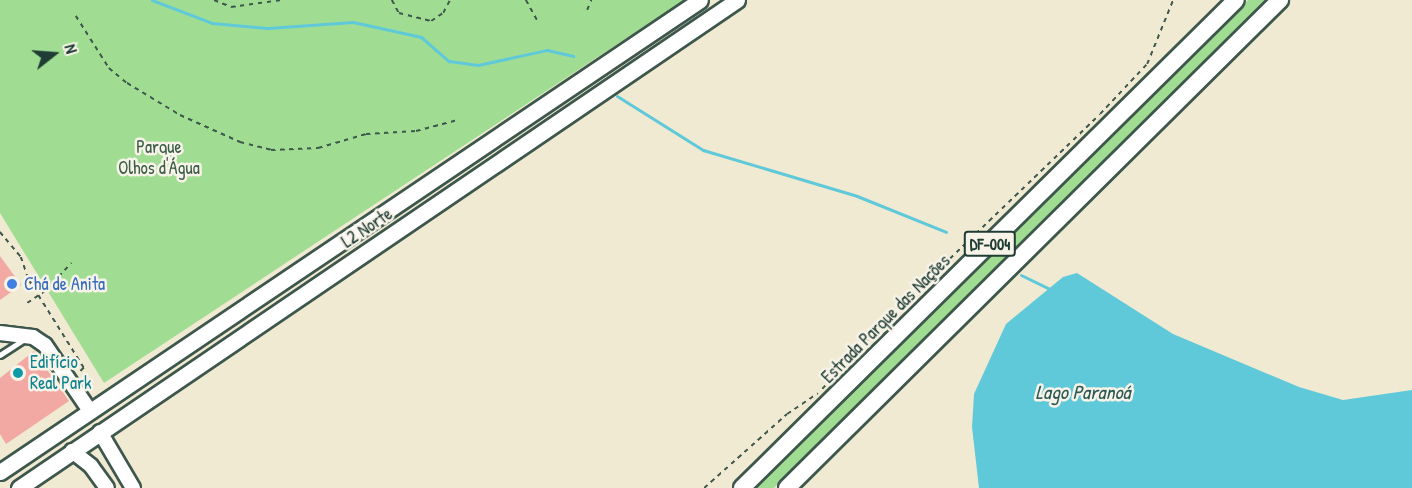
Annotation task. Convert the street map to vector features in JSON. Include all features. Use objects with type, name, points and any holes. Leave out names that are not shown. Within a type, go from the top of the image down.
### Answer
[{"type":"highway","name":"Estrada Parque das Nações","points":[[742,488],[1236,0]]},
{"type":"highway","name":"DF-004","points":[[787,488],[1280,0]]},
{"type":"main road","name":"L2 Norte","points":[[2,467],[90,411],[700,0]]},
{"type":"main road","name":"L2 Norte","points":[[19,488],[737,0]]},
{"type":"street","points":[[1,334],[28,337],[45,345],[90,411]]},
{"type":"street","points":[[100,432],[133,488]]},
{"type":"street","points":[[72,451],[91,466],[106,488]]},
{"type":"lane","points":[[0,355],[28,337]]},
{"type":"path","points":[[214,0],[231,7],[282,0]]},
{"type":"path","points":[[392,0],[399,13],[431,21],[443,13],[450,0]]},
{"type":"path","points":[[526,0],[538,22]]},
{"type":"path","points":[[587,10],[591,0]]},
{"type":"path","points":[[704,488],[787,414],[819,392],[885,321],[1100,114],[1147,64],[1173,0]]},
{"type":"path","points":[[76,16],[110,68],[127,83],[180,115],[250,145],[271,150],[318,148],[366,134],[416,131],[458,120]]},
{"type":"path","points":[[0,232],[21,257],[29,280],[84,368],[69,380]]},
{"type":"path","points":[[27,303],[71,263]]},
{"type":"green space","name":"Parque Olhos d'Água","points":[[0,0],[684,0],[104,383],[0,213]]},
{"type":"green space","points":[[1248,0],[1270,0],[774,488],[753,488]]},
{"type":"water","name":"Lago Paranoá","points":[[1077,273],[1173,334],[1299,387],[1343,400],[1412,390],[1412,488],[979,488],[972,427],[974,394],[1006,324],[1063,277]]},
{"type":"building","points":[[0,256],[21,285],[0,300]]},
{"type":"building","points":[[34,351],[69,401],[6,444],[0,434],[0,378]]},
{"type":"waterway","points":[[152,0],[212,23],[268,28],[353,22],[421,37],[449,61],[478,65],[547,50],[573,56]]},
{"type":"waterway","points":[[617,96],[703,150],[857,196],[946,232]]},
{"type":"waterway","points":[[1021,275],[1052,290]]},
{"type":"place","name":"Chá de Anita","points":[[12,284]]},
{"type":"place","name":"Edifício Real Park","points":[[18,373]]}]
